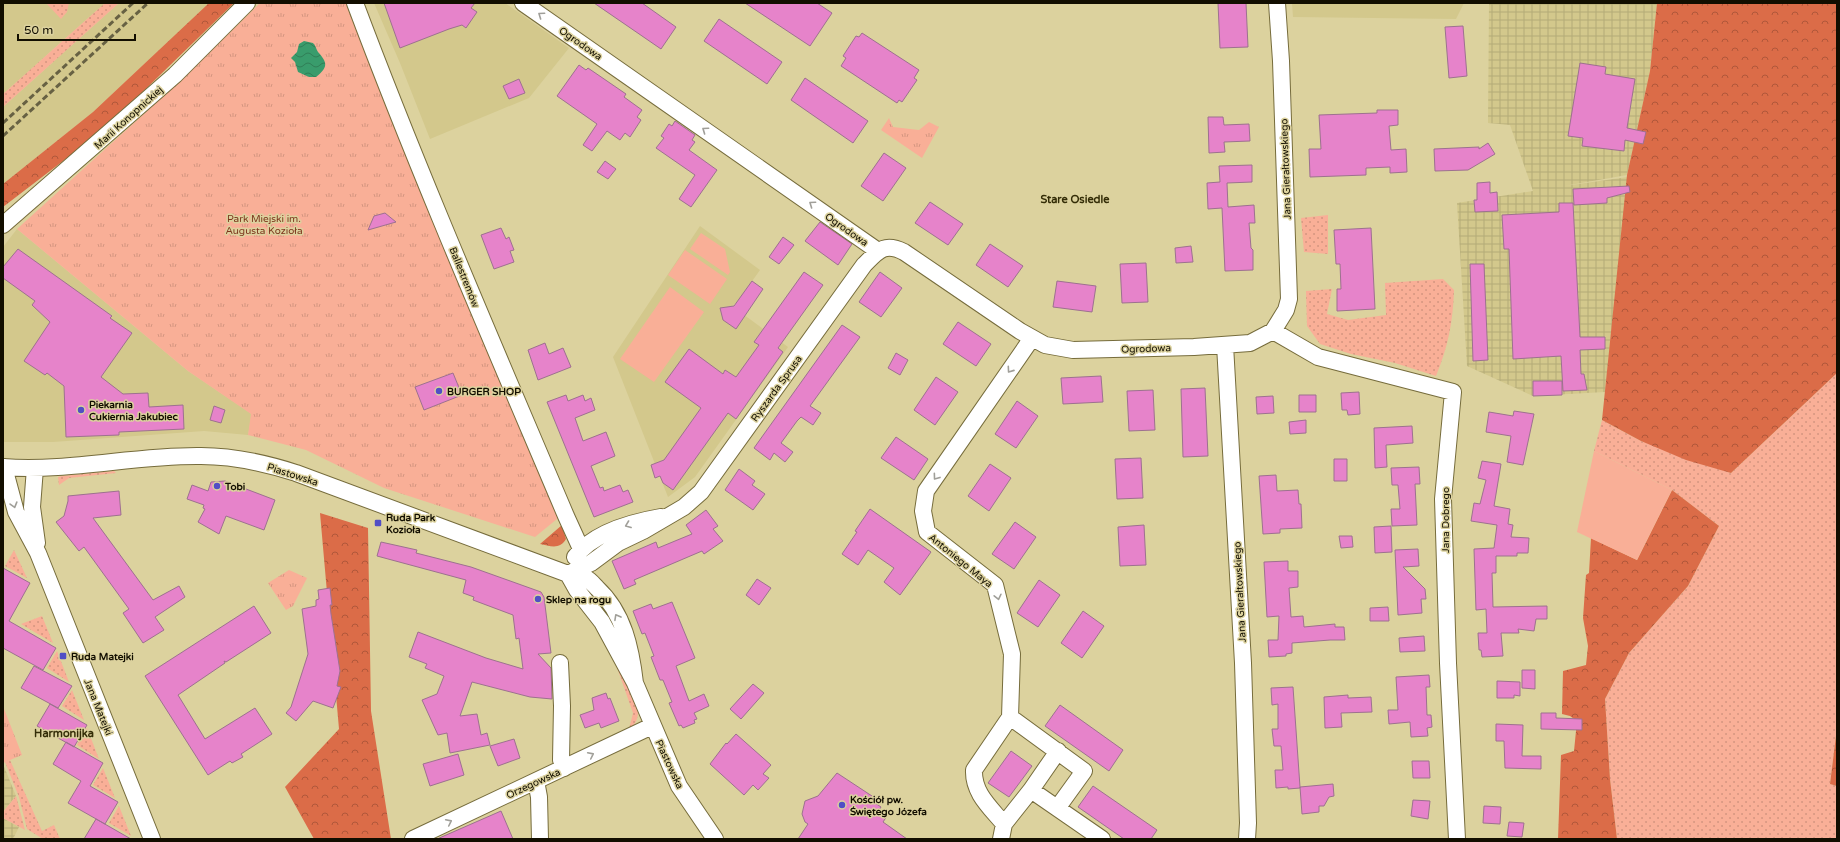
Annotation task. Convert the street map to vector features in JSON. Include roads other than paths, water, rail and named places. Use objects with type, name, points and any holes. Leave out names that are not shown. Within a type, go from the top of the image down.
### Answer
[{"type":"street","name":"Marii Konopnickiej","points":[[3,225],[175,75],[247,3]]},
{"type":"street","name":"Ballestremów","points":[[355,3],[381,72],[474,298],[568,523],[581,549]]},
{"type":"street","name":"Ogrodowa","points":[[523,3],[878,251],[887,247],[896,248],[904,252],[1032,338],[1046,344],[1073,350],[1225,345],[1250,342],[1273,331]]},
{"type":"street","name":"Jana Gierałtowskiego","points":[[1273,331],[1286,310],[1289,299],[1281,61],[1277,3]]},
{"type":"street","name":"Ryszarda Sprusa","points":[[568,574],[591,563],[618,543],[643,531],[666,516],[684,507],[701,492],[864,265],[878,251]]},
{"type":"street","name":"Jana Dobrego","points":[[1273,331],[1318,357],[1453,392],[1443,499],[1448,663],[1457,839]]},
{"type":"street","name":"Antoniego Maya","points":[[1010,717],[1012,654],[995,585],[927,532],[923,511],[926,491],[1032,338]]},
{"type":"street","name":"Jana Gierałtowskiego","points":[[1225,345],[1243,663],[1248,823],[1247,839]]},
{"type":"street","name":"Piastowska","points":[[3,467],[35,468],[201,456],[234,458],[257,462],[296,474],[568,574],[577,590],[602,622],[635,683],[652,726],[679,786],[715,839]]},
{"type":"street","name":"Jana Matejki","points":[[3,467],[16,512],[38,553],[152,839]]},
{"type":"street","name":"Jana Matejki","points":[[35,468],[32,507],[38,553]]},
{"type":"street","name":"Ryszarda Sprusa","points":[[568,574],[572,561],[581,549],[612,531],[639,520],[666,516]]},
{"type":"street","points":[[560,663],[562,706],[561,760],[564,768]]},
{"type":"street","points":[[1058,751],[1002,832],[977,791],[974,780],[974,770],[1010,717],[1058,751],[1084,771],[1058,808]]},
{"type":"street","name":"Orzegowska","points":[[413,839],[652,726]]},
{"type":"street","points":[[536,781],[539,798],[540,839]]},
{"type":"street","points":[[1031,790],[1102,839]]},
{"type":"water","points":[[304,41],[315,45],[325,62],[325,67],[316,77],[309,77],[298,72],[295,62],[291,58],[297,52],[299,44]]},
{"type":"railway","points":[[3,123],[133,3]]},
{"type":"railway","points":[[3,136],[148,3]]},
{"type":"place","name":"BURGER SHOP","points":[[439,391]]},
{"type":"place","name":"Piekarnia Cukiernia Jakubiec","points":[[81,410]]},
{"type":"place","name":"Tobi","points":[[217,486]]},
{"type":"place","name":"Ruda Park Kozioła","points":[[378,523]]},
{"type":"place","name":"Sklep na rogu","points":[[538,599]]},
{"type":"place","name":"Ruda Matejki","points":[[63,656]]},
{"type":"place","name":"Kościół pw. Świętego Józefa","points":[[842,805]]},
{"type":"district","name":"Stare Osiedle","points":[[1075,199]]},
{"type":"district","name":"Harmonijka","points":[[64,733]]},
{"type":"park label","name":"Park Miejski im. Augusta Kozioła","points":[[264,224]]}]
